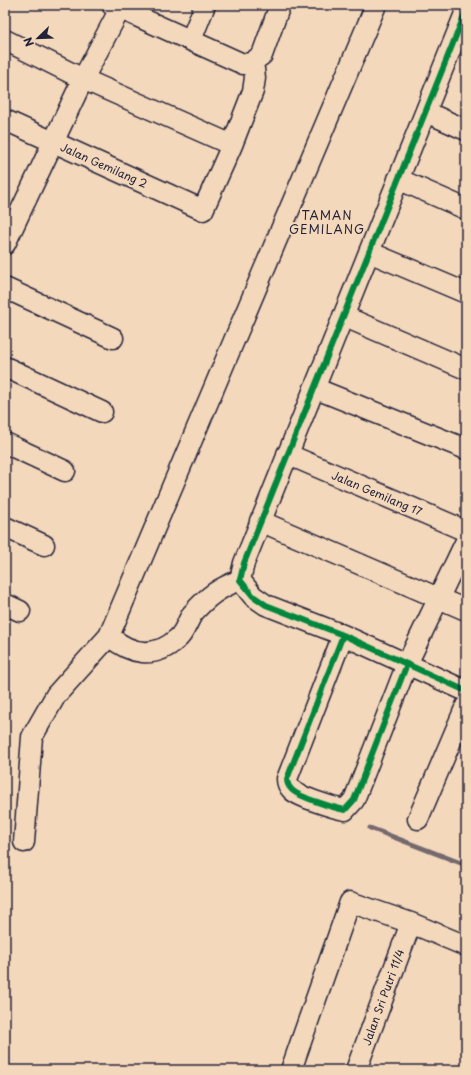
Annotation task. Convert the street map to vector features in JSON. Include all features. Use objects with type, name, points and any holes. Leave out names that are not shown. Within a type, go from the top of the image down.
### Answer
[{"type":"street","points":[[191,40],[205,5]]},
{"type":"street","points":[[5,244],[12,212],[53,142],[118,6],[243,64],[251,63],[262,55],[280,5]]},
{"type":"street","points":[[24,842],[32,737],[56,696],[109,636],[376,5]]},
{"type":"street","points":[[240,580],[244,563],[260,521],[398,179],[426,112],[460,42],[466,11]]},
{"type":"street","points":[[5,40],[83,79],[232,144],[253,91],[256,78],[251,63]]},
{"type":"street","points":[[426,112],[466,130]]},
{"type":"street","name":"Jalan Gemilang 2","points":[[5,120],[203,210],[232,144]]},
{"type":"street","points":[[398,179],[466,209]]},
{"type":"street","points":[[369,252],[466,294]]},
{"type":"street","points":[[5,288],[113,338]]},
{"type":"street","points":[[343,316],[466,369]]},
{"type":"street","points":[[5,367],[102,412]]},
{"type":"street","points":[[314,388],[466,449]]},
{"type":"street","points":[[5,443],[65,471]]},
{"type":"street","name":"Jalan Gemilang 17","points":[[287,454],[466,531]]},
{"type":"street","points":[[260,521],[466,610]]},
{"type":"street","points":[[5,526],[44,545]]},
{"type":"street","points":[[343,635],[286,778],[288,785],[294,792],[332,807],[345,810],[354,800],[407,664],[466,541]]},
{"type":"street","points":[[109,636],[122,647],[135,651],[156,653],[178,639],[192,614],[218,589],[240,580]]},
{"type":"street","points":[[240,580],[252,596],[266,605],[343,635],[466,691]]},
{"type":"street","points":[[418,819],[466,706]]},
{"type":"street","points":[[291,1070],[350,902],[411,923],[466,946]]},
{"type":"street","name":"Jalan Sri Putri 11/4","points":[[356,1070],[411,923]]},
{"type":"waterway","points":[[370,828],[466,865]]},
{"type":"cycle path","points":[[466,11],[244,563],[240,580],[253,596],[266,605],[343,635],[466,691]]},
{"type":"cycle path","points":[[343,635],[287,779],[291,789],[302,796],[325,805],[345,810],[354,800],[407,664]]},
{"type":"district","name":"TAMAN GEMILANG","points":[[327,222]]}]
